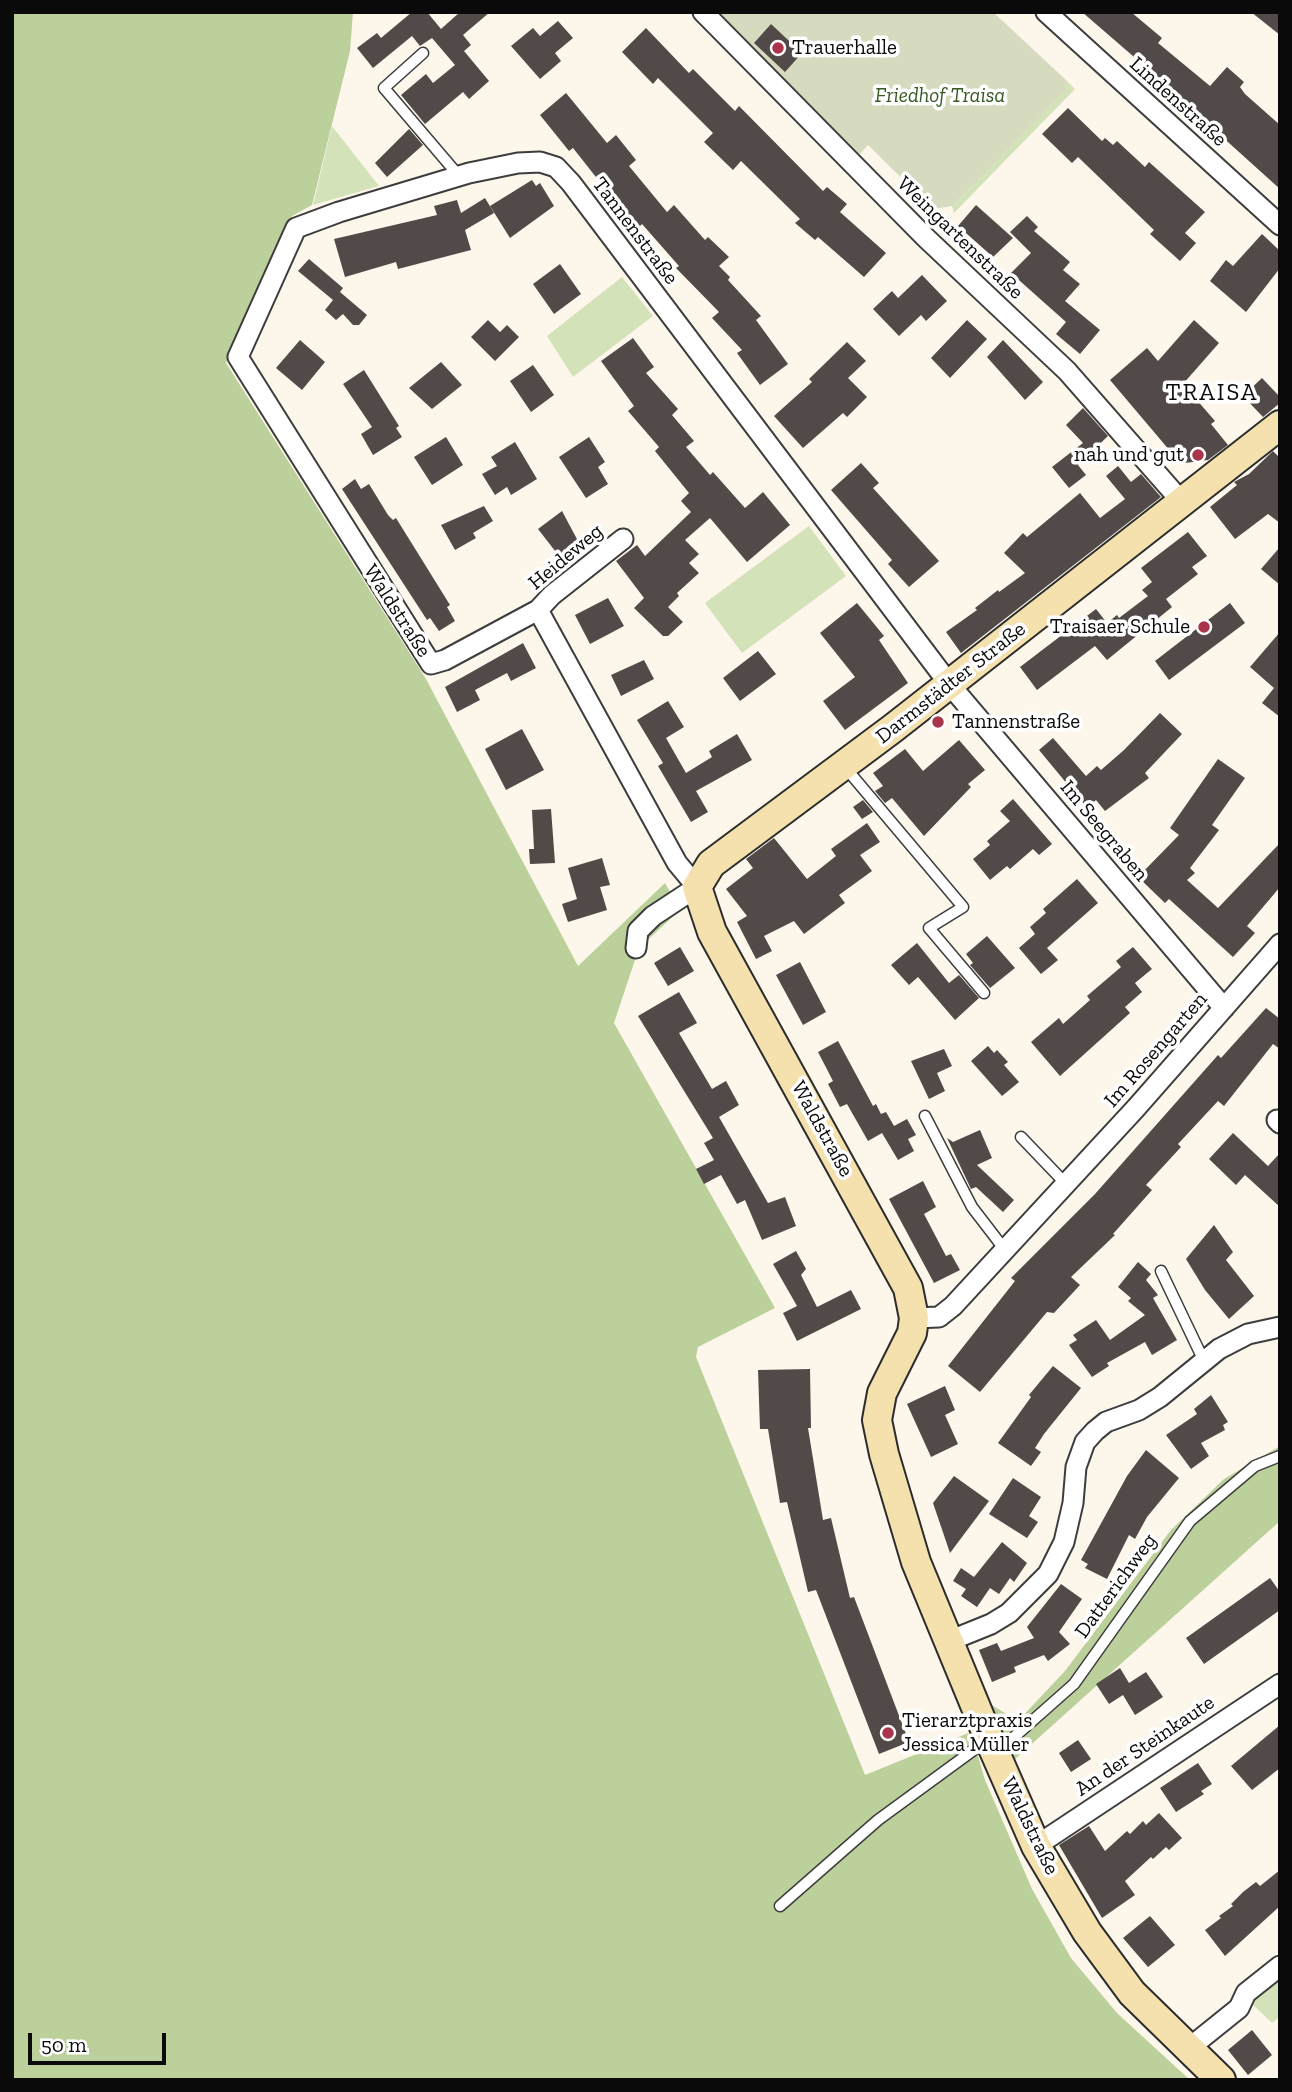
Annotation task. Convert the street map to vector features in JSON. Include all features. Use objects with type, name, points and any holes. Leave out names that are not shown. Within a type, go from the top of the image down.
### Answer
[{"type":"street","name":"Weingartenstraße","points":[[703,12],[928,240],[1067,371],[1181,501]]},
{"type":"street","name":"Lindenstraße","points":[[1046,12],[1280,225]]},
{"type":"street","name":"Tannenstraße","points":[[238,357],[296,228],[339,212],[459,176],[518,163],[540,162],[556,167],[571,183],[950,685]]},
{"type":"street","name":"Waldstraße","points":[[238,357],[431,664],[444,660],[538,610],[677,863],[697,887],[712,932],[908,1288],[914,1318],[912,1334],[882,1393],[877,1420],[915,1562],[992,1746],[1036,1846],[1087,1932],[1132,1993],[1221,2080]]},
{"type":"street","name":"Darmstädter Straße","points":[[636,948],[638,931],[653,916],[697,887],[710,864],[950,685],[1280,425]]},
{"type":"street","name":"Heideweg","points":[[538,610],[552,595],[623,539]]},
{"type":"street","name":"Im Seegraben","points":[[950,685],[1224,1008]]},
{"type":"street","name":"Im Rosengarten","points":[[914,1318],[939,1317],[953,1306],[1280,944]]},
{"type":"street","points":[[949,1641],[981,1629],[1009,1613],[1048,1574],[1064,1542],[1076,1467],[1085,1442],[1095,1431],[1160,1397],[1203,1359],[1248,1334],[1280,1327]]},
{"type":"street","name":"An der Steinkaute","points":[[1036,1846],[1280,1684]]},
{"type":"street","points":[[1188,2049],[1239,2008],[1246,1993],[1280,1966]]},
{"type":"lane","points":[[423,53],[384,88],[459,176]]},
{"type":"lane","points":[[844,766],[963,906],[929,928],[984,993]]},
{"type":"lane","points":[[925,1116],[972,1207],[1005,1250]]},
{"type":"lane","points":[[1021,1137],[1066,1184]]},
{"type":"lane","points":[[1161,1271],[1203,1359]]},
{"type":"lane","name":"Datterichweg","points":[[780,1906],[878,1820],[992,1746],[1074,1684],[1190,1521],[1255,1466],[1280,1456]]},
{"type":"green space","points":[[12,12],[353,12],[350,51],[312,205],[292,216],[226,363],[426,679],[578,966],[665,883],[680,910],[639,948],[614,1023],[775,1308],[698,1347],[696,1357],[865,1775],[971,1732],[985,1780],[1032,1889],[1071,1958],[1117,2013],[1190,2080],[12,2080]]},
{"type":"green space","name":"Friedhof Traisa","points":[[717,12],[993,12],[1065,79],[1065,90],[952,206],[933,209],[868,145],[857,157],[748,49]]},
{"type":"green space","points":[[1065,79],[1075,89],[954,213],[952,206],[1064,90]]},
{"type":"green space","points":[[332,126],[379,186],[313,205]]},
{"type":"green space","points":[[622,277],[653,316],[573,377],[547,336]]},
{"type":"green space","points":[[809,526],[846,576],[742,653],[705,603]]},
{"type":"green space","points":[[1280,1446],[1280,1521],[1015,1759],[990,1704],[1018,1721],[1065,1671],[1171,1530],[1224,1479]]},
{"type":"green space","points":[[1280,1976],[1280,2017],[1272,2023],[1249,2001]]},
{"type":"building","points":[[412,12],[427,12],[441,29],[460,12],[490,12],[463,35],[471,45],[464,51],[489,81],[469,99],[463,92],[425,124],[401,95],[426,74],[433,83],[455,65],[432,38],[420,46],[412,36],[373,68],[357,48],[377,33],[381,38]]},
{"type":"building","points":[[1082,12],[1131,12],[1162,38],[1158,43],[1210,86],[1227,67],[1244,82],[1240,87],[1245,94],[1280,125],[1280,189],[1188,106],[1144,73],[1148,69]]},
{"type":"building","points":[[1251,12],[1280,12],[1280,35]]},
{"type":"building","points":[[558,21],[573,38],[555,53],[561,61],[540,79],[511,46],[533,28],[540,36]]},
{"type":"building","name":"Trauerhalle","points":[[771,24],[802,53],[785,72],[754,43]]},
{"type":"building","points":[[646,28],[689,73],[693,69],[735,111],[739,106],[823,191],[827,187],[847,204],[840,212],[886,253],[864,277],[818,237],[815,240],[795,223],[800,219],[741,161],[733,170],[704,142],[713,133],[658,78],[653,84],[622,52]]},
{"type":"building","points":[[566,93],[607,143],[616,135],[636,160],[629,166],[667,212],[674,205],[705,240],[708,237],[729,257],[719,266],[730,277],[728,280],[761,316],[756,320],[788,364],[760,385],[737,353],[742,350],[712,318],[719,312],[676,268],[679,266],[642,224],[637,229],[573,148],[569,151],[540,115]]},
{"type":"building","points":[[1068,108],[1102,141],[1105,138],[1113,145],[1117,141],[1145,167],[1149,162],[1205,212],[1185,233],[1196,243],[1180,261],[1150,234],[1154,230],[1078,157],[1072,163],[1042,134]]},
{"type":"building","points":[[409,129],[423,145],[387,177],[375,163]]},
{"type":"building","points":[[532,180],[536,186],[540,183],[554,206],[510,238],[490,206]]},
{"type":"building","points":[[485,198],[494,213],[465,230],[471,250],[398,269],[396,262],[345,277],[334,239],[437,215],[434,206],[457,200],[461,213]]},
{"type":"building","points":[[976,205],[1013,238],[993,257],[958,226]]},
{"type":"building","points":[[1027,216],[1038,227],[1034,231],[1070,262],[1063,270],[1080,284],[1065,301],[1100,330],[1080,354],[1056,334],[1066,322],[1011,273],[1031,253],[1010,232]]},
{"type":"building","points":[[1262,234],[1280,251],[1280,268],[1246,312],[1210,281],[1226,260],[1233,266]]},
{"type":"building","points":[[309,259],[343,288],[340,292],[367,315],[359,325],[353,325],[343,314],[336,320],[325,310],[333,300],[298,271]]},
{"type":"building","points":[[560,264],[581,294],[554,314],[533,284]]},
{"type":"building","points":[[922,275],[947,301],[926,321],[921,315],[899,336],[873,309],[892,291],[898,298]]},
{"type":"building","points":[[488,320],[500,332],[507,325],[519,337],[495,361],[471,337]]},
{"type":"building","points":[[967,320],[987,339],[950,378],[931,358]]},
{"type":"building","points":[[1194,320],[1219,343],[1183,384],[1215,421],[1211,424],[1228,445],[1208,460],[1177,464],[1176,458],[1110,380],[1147,348],[1158,361]]},
{"type":"building","points":[[633,338],[654,367],[646,373],[678,409],[672,415],[694,441],[686,447],[710,475],[713,472],[745,508],[763,492],[790,525],[747,562],[710,518],[685,540],[699,554],[689,563],[699,573],[677,593],[679,596],[668,607],[683,622],[668,636],[663,636],[634,608],[644,598],[616,561],[637,545],[645,556],[691,512],[681,501],[689,493],[655,451],[659,447],[628,411],[634,406],[601,361]]},
{"type":"building","points":[[300,340],[325,362],[302,390],[276,368]]},
{"type":"building","points":[[1003,340],[1043,382],[1025,400],[987,357]]},
{"type":"building","points":[[847,342],[866,361],[848,378],[867,397],[847,417],[843,413],[803,448],[774,416],[812,382],[809,379]]},
{"type":"building","points":[[441,362],[462,385],[432,409],[409,388]]},
{"type":"building","points":[[533,365],[554,395],[531,412],[510,381]]},
{"type":"building","points":[[364,370],[399,426],[396,428],[402,437],[373,455],[361,434],[372,427],[343,384]]},
{"type":"building","points":[[1262,378],[1280,397],[1280,403],[1263,417],[1243,396]]},
{"type":"building","points":[[1083,408],[1108,436],[1078,465],[1086,475],[1069,488],[1052,467],[1083,443],[1066,425]]},
{"type":"building","points":[[446,437],[463,465],[432,485],[414,457]]},
{"type":"building","points":[[589,437],[605,462],[598,467],[608,484],[586,498],[559,457]]},
{"type":"building","points":[[515,442],[537,479],[511,495],[507,487],[495,495],[482,474],[497,466],[491,457]]},
{"type":"building","points":[[1273,451],[1280,458],[1280,523],[1268,514],[1235,539],[1210,507],[1237,485],[1234,482],[1249,474]]},
{"type":"building","points":[[861,463],[879,483],[873,488],[939,561],[909,587],[888,564],[892,560],[831,490]]},
{"type":"building","points":[[1118,466],[1131,482],[1141,474],[1161,497],[961,653],[946,632],[977,610],[975,608],[998,590],[999,592],[1025,573],[1004,553],[1023,533],[1027,537],[1080,493],[1100,518],[1125,499],[1106,476]]},
{"type":"building","points":[[355,479],[361,489],[369,484],[388,515],[393,520],[396,518],[450,605],[447,607],[455,621],[439,631],[430,618],[427,620],[342,489]]},
{"type":"building","points":[[484,506],[493,521],[473,533],[476,538],[455,550],[441,525]]},
{"type":"building","points":[[562,511],[578,541],[559,556],[538,529]]},
{"type":"building","points":[[1188,532],[1207,556],[1192,567],[1198,574],[1166,599],[1172,607],[1107,660],[1095,646],[1037,690],[1020,667],[1096,609],[1107,623],[1117,615],[1119,618],[1148,596],[1142,590],[1152,582],[1141,568]]},
{"type":"building","points":[[1280,547],[1280,585],[1261,569]]},
{"type":"building","points":[[608,598],[624,626],[590,644],[575,615]]},
{"type":"building","points":[[857,603],[884,636],[879,640],[908,683],[845,730],[823,701],[855,677],[820,633]]},
{"type":"building","points":[[1230,603],[1245,623],[1169,680],[1155,661]]},
{"type":"building","points":[[1280,632],[1280,717],[1262,703],[1274,688],[1250,667]]},
{"type":"building","points":[[523,643],[536,668],[511,681],[507,673],[475,690],[480,700],[457,712],[445,687]]},
{"type":"building","points":[[758,651],[776,674],[740,701],[723,678]]},
{"type":"building","points":[[644,660],[654,679],[621,696],[611,675]]},
{"type":"building","points":[[668,701],[684,727],[666,738],[686,773],[712,757],[709,751],[737,734],[752,760],[696,791],[708,812],[691,822],[658,766],[663,763],[637,720]]},
{"type":"building","points":[[1160,713],[1182,734],[1145,773],[1149,778],[1105,811],[1096,800],[1087,808],[1039,750],[1053,738],[1086,776],[1097,766],[1101,770]]},
{"type":"building","points":[[522,729],[544,770],[506,790],[485,749]]},
{"type":"building","points":[[959,740],[985,770],[968,784],[971,787],[924,836],[892,798],[885,803],[875,791],[883,786],[873,773],[905,749],[923,771]]},
{"type":"building","points":[[1218,759],[1245,778],[1212,825],[1219,830],[1190,868],[1195,873],[1187,880],[1218,908],[1280,843],[1280,887],[1247,926],[1255,933],[1233,957],[1169,899],[1165,903],[1138,877],[1179,835],[1170,828]]},
{"type":"building","points":[[1013,799],[1052,844],[1039,855],[1033,849],[1010,869],[1007,866],[990,880],[973,859],[990,845],[987,841],[1010,821],[1000,811]]},
{"type":"building","points":[[863,800],[873,812],[862,819],[853,807]]},
{"type":"building","points":[[551,809],[555,863],[530,864],[529,849],[534,849],[532,810]]},
{"type":"building","points":[[867,823],[880,842],[860,855],[872,871],[839,895],[845,903],[804,934],[794,921],[764,936],[772,951],[756,959],[737,922],[747,916],[726,889],[753,868],[746,859],[774,838],[807,879],[836,856],[831,849]]},
{"type":"building","points":[[602,858],[610,885],[600,887],[607,910],[568,922],[562,904],[577,899],[568,868]]},
{"type":"building","points":[[1077,879],[1098,903],[1047,948],[1058,960],[1041,974],[1019,948],[1035,934],[1030,927],[1046,913],[1043,909]]},
{"type":"building","points":[[987,936],[1015,968],[990,988],[970,965],[973,963],[966,954]]},
{"type":"building","points":[[917,943],[949,983],[959,975],[979,998],[955,1020],[918,977],[909,985],[891,965]]},
{"type":"building","points":[[680,947],[694,971],[668,986],[654,963]]},
{"type":"building","points":[[1133,947],[1152,969],[1135,983],[1142,992],[1125,1007],[1130,1013],[1060,1076],[1031,1042],[1059,1018],[1063,1024],[1090,1000],[1087,996],[1121,967],[1116,961]]},
{"type":"building","points":[[800,962],[826,1012],[803,1025],[776,975]]},
{"type":"building","points":[[679,992],[697,1023],[679,1033],[712,1089],[726,1081],[739,1105],[719,1117],[768,1203],[785,1197],[796,1226],[762,1240],[745,1200],[737,1204],[721,1175],[704,1184],[696,1169],[714,1160],[704,1143],[713,1138],[638,1016]]},
{"type":"building","points":[[1266,1008],[1280,1019],[1280,1049],[1273,1044],[1224,1106],[1218,1101],[1178,1144],[1181,1147],[1146,1185],[1152,1190],[1113,1234],[1115,1235],[1071,1277],[1080,1285],[1054,1313],[1047,1312],[980,1392],[948,1366],[1015,1281],[1011,1278],[1095,1194],[1218,1055],[1221,1058]]},
{"type":"building","points":[[838,1041],[873,1106],[876,1104],[881,1114],[886,1112],[894,1126],[907,1119],[916,1135],[908,1139],[914,1151],[898,1160],[882,1133],[868,1141],[847,1104],[840,1107],[828,1084],[833,1081],[818,1052]]},
{"type":"building","points":[[988,1046],[994,1053],[997,1050],[1008,1062],[1004,1065],[1019,1082],[1002,1096],[971,1061]]},
{"type":"building","points":[[944,1049],[952,1066],[937,1073],[945,1091],[929,1099],[911,1061]]},
{"type":"building","points":[[980,1130],[992,1158],[977,1165],[1014,1200],[1003,1212],[976,1187],[971,1189],[947,1138],[953,1142]]},
{"type":"building","points":[[1233,1133],[1268,1166],[1280,1153],[1280,1207],[1245,1175],[1236,1185],[1209,1159]]},
{"type":"building","points":[[923,1181],[936,1207],[924,1214],[946,1256],[951,1254],[960,1270],[934,1283],[889,1199]]},
{"type":"building","points":[[1214,1225],[1233,1252],[1226,1260],[1254,1296],[1229,1319],[1205,1290],[1186,1259]]},
{"type":"building","points":[[796,1251],[806,1269],[801,1275],[817,1307],[851,1290],[861,1309],[797,1341],[783,1313],[797,1306],[773,1264]]},
{"type":"building","points":[[1138,1262],[1151,1274],[1146,1280],[1158,1295],[1153,1298],[1177,1340],[1152,1355],[1145,1342],[1107,1363],[1109,1366],[1092,1377],[1069,1345],[1077,1340],[1073,1335],[1096,1320],[1110,1340],[1145,1315],[1128,1301],[1131,1298],[1118,1287]]},
{"type":"building","points":[[1053,1366],[1081,1388],[1035,1448],[1041,1452],[1031,1466],[998,1443],[1031,1397],[1029,1395]]},
{"type":"building","points":[[810,1369],[811,1428],[808,1428],[823,1520],[831,1518],[850,1598],[854,1597],[909,1742],[879,1754],[816,1590],[808,1592],[787,1502],[780,1503],[768,1429],[760,1429],[758,1370]]},
{"type":"building","points":[[945,1386],[955,1410],[945,1415],[958,1444],[931,1457],[907,1404]]},
{"type":"building","points":[[1211,1395],[1228,1422],[1223,1425],[1225,1430],[1201,1443],[1209,1456],[1191,1469],[1166,1435],[1197,1414],[1194,1409]]},
{"type":"building","points":[[1146,1450],[1179,1478],[1147,1517],[1135,1539],[1129,1535],[1107,1579],[1085,1568],[1088,1564],[1081,1560],[1127,1476]]},
{"type":"building","points":[[954,1476],[989,1501],[950,1553],[933,1503]]},
{"type":"building","points":[[1013,1478],[1041,1497],[1029,1516],[1038,1522],[1027,1538],[989,1514]]},
{"type":"building","points":[[1002,1542],[1027,1563],[1014,1582],[1010,1578],[999,1594],[990,1588],[977,1607],[961,1596],[966,1589],[953,1581],[961,1568],[974,1577]]},
{"type":"building","points":[[1270,1578],[1280,1592],[1280,1610],[1204,1664],[1186,1638]]},
{"type":"building","points":[[1061,1584],[1082,1599],[1059,1632],[1070,1644],[1048,1661],[1044,1655],[1014,1667],[1016,1672],[992,1682],[979,1650],[997,1643],[1001,1651],[1034,1638],[1027,1627]]},
{"type":"building","points":[[1120,1668],[1129,1683],[1146,1672],[1163,1697],[1135,1715],[1123,1695],[1109,1704],[1096,1684]]},
{"type":"building","points":[[1280,1725],[1280,1768],[1252,1790],[1231,1766]]},
{"type":"building","points":[[1078,1740],[1091,1759],[1071,1772],[1059,1753]]},
{"type":"building","points":[[1198,1763],[1212,1784],[1201,1791],[1204,1794],[1176,1812],[1160,1788]]},
{"type":"building","points":[[1159,1813],[1182,1838],[1169,1850],[1166,1847],[1153,1859],[1151,1857],[1125,1881],[1135,1895],[1102,1918],[1059,1845],[1089,1826],[1105,1851],[1127,1831],[1130,1834],[1143,1821],[1146,1825]]},
{"type":"building","points":[[1280,1870],[1280,1906],[1225,1956],[1205,1930],[1233,1906],[1231,1904],[1243,1892],[1256,1882],[1260,1886]]},
{"type":"building","points":[[1150,1916],[1175,1945],[1148,1967],[1123,1938]]},
{"type":"building","points":[[1252,2030],[1272,2055],[1248,2075],[1228,2050]]},
{"type":"place","name":"Trauerhalle","points":[[778,48]]},
{"type":"place","name":"nah und gut","points":[[1198,455]]},
{"type":"place","name":"Traisaer Schule","points":[[1204,627]]},
{"type":"place","name":"Tannenstraße","points":[[938,722]]},
{"type":"place","name":"Tierarztpraxis Jessica Müller","points":[[888,1733]]},
{"type":"district","name":"TRAISA","points":[[1212,393]]}]
